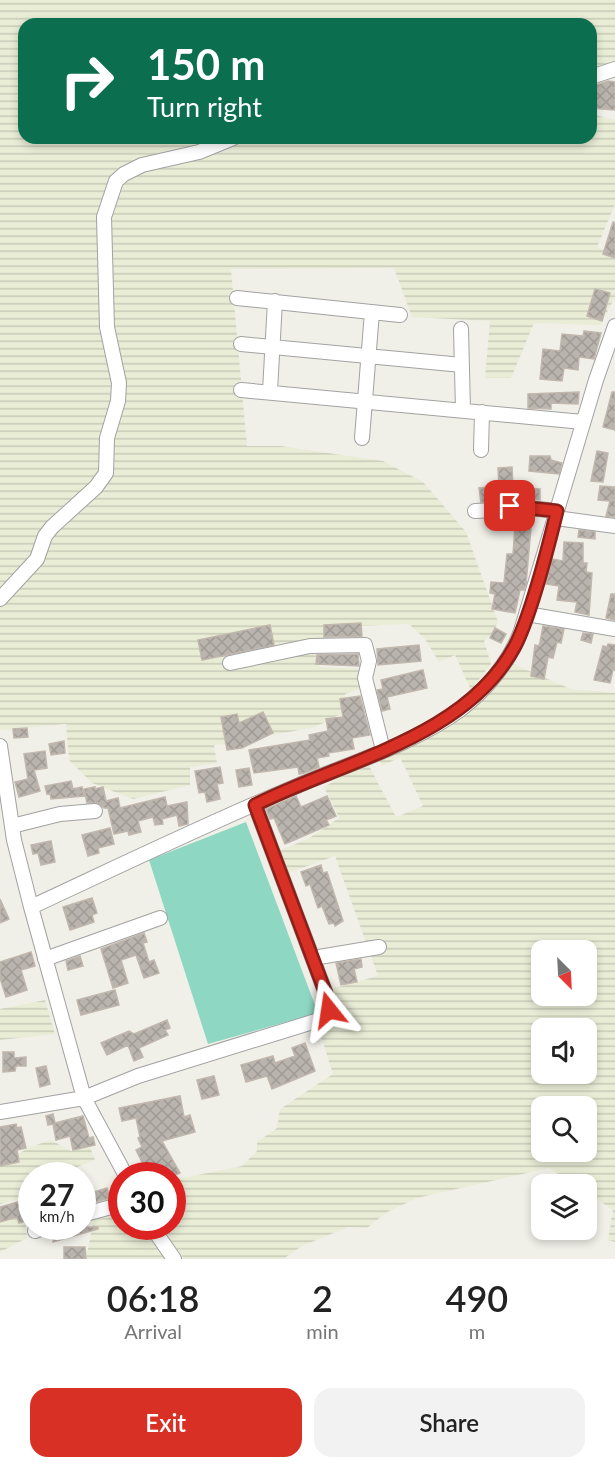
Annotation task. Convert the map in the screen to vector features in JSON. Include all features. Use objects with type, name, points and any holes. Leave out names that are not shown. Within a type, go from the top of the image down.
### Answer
[{"type":"street","points":[[597,74],[615,69]]},
{"type":"street","points":[[0,599],[37,559],[45,536],[52,527],[96,487],[106,473],[107,438],[118,401],[118,383],[107,327],[104,217],[116,181],[131,169],[142,165],[200,152],[219,144]]},
{"type":"street","points":[[237,298],[400,315]]},
{"type":"street","points":[[270,391],[275,301]]},
{"type":"street","points":[[362,438],[367,401],[372,312]]},
{"type":"street","points":[[31,907],[255,805],[383,750],[444,720],[486,687],[510,654],[527,614],[615,326]]},
{"type":"street","points":[[462,329],[463,410]]},
{"type":"street","points":[[241,344],[462,365]]},
{"type":"street","points":[[240,390],[584,422]]},
{"type":"street","points":[[481,450],[482,412]]},
{"type":"street","points":[[475,511],[495,510],[510,506],[615,525]]},
{"type":"street","points":[[527,614],[615,629]]},
{"type":"street","points":[[230,663],[310,646],[365,645],[369,661],[365,678],[383,750]]},
{"type":"street","points":[[0,746],[12,826],[31,907],[84,1098],[118,1162]]},
{"type":"street","points":[[0,1112],[84,1098],[138,1076],[327,1016],[329,1002],[255,805]]},
{"type":"street","points":[[12,826],[60,814],[95,810]]},
{"type":"street","points":[[45,959],[160,918]]},
{"type":"street","points":[[313,958],[379,947]]},
{"type":"street","points":[[161,1240],[174,1259]]},
{"type":"green space","points":[[0,0],[615,0],[615,64],[597,67],[597,18],[18,18],[18,144],[597,144],[597,116],[615,120],[615,204],[597,247],[615,256],[615,297],[600,325],[534,323],[511,378],[485,378],[490,321],[412,317],[394,268],[231,269],[247,446],[280,446],[383,461],[423,482],[466,532],[498,622],[492,634],[484,641],[491,664],[471,690],[455,655],[439,662],[425,639],[409,624],[329,627],[320,667],[362,669],[369,686],[345,694],[345,712],[315,727],[273,735],[266,722],[222,726],[229,744],[214,745],[217,763],[190,767],[190,785],[133,799],[92,783],[69,760],[66,724],[0,730]]},
{"type":"green space","points":[[504,660],[571,689],[615,693],[615,1242],[608,1240],[613,1210],[597,1199],[597,1174],[558,1174],[549,1168],[417,1198],[387,1212],[367,1228],[348,1227],[302,1246],[283,1259],[184,1259],[170,1240],[186,1240],[186,1177],[242,1166],[257,1151],[257,1142],[277,1128],[280,1109],[333,1074],[319,1030],[337,1019],[328,990],[378,976],[335,856],[285,874],[278,851],[308,839],[339,818],[324,787],[367,762],[396,817],[423,806],[400,757],[382,766],[378,757],[464,711]]},
{"type":"green space","points":[[246,822],[318,1013],[208,1044],[149,860]]},
{"type":"green space","points":[[45,1000],[55,1034],[0,1040],[0,1009]]},
{"type":"green space","points":[[51,1140],[71,1151],[90,1147],[95,1160],[90,1162],[18,1162],[18,1199],[0,1204],[0,1165],[30,1147]]},
{"type":"green space","points":[[108,1212],[108,1240],[156,1240],[169,1259],[86,1259],[90,1240],[96,1240],[96,1217]]},
{"type":"green space","points":[[18,1213],[18,1240],[23,1240],[0,1252],[0,1220]]},
{"type":"building","points":[[608,81],[615,82],[615,110],[597,108],[597,85]]},
{"type":"building","points":[[613,222],[615,223],[615,258],[603,254]]},
{"type":"building","points":[[595,289],[610,293],[602,321],[587,316]]},
{"type":"building","points":[[584,331],[601,333],[594,359],[579,357],[578,370],[564,368],[562,381],[540,379],[543,349],[560,351],[562,334],[583,336]]},
{"type":"building","points":[[579,392],[578,404],[551,403],[551,409],[528,408],[528,394]]},
{"type":"building","points":[[612,392],[615,392],[615,430],[603,427]]},
{"type":"building","points":[[597,451],[608,453],[603,482],[591,481]]},
{"type":"building","points":[[530,456],[550,456],[551,460],[562,463],[559,474],[529,471]]},
{"type":"building","points":[[512,467],[513,487],[540,489],[540,500],[511,496],[490,497],[490,501],[481,502],[479,488],[499,486],[498,468]]},
{"type":"building","points":[[600,486],[615,487],[615,517],[606,516],[610,501],[598,500]]},
{"type":"building","points":[[509,515],[532,517],[526,584],[524,590],[520,590],[515,613],[492,609],[495,594],[490,593],[491,582],[504,583],[507,554],[513,554],[515,526],[509,521]]},
{"type":"building","points":[[579,530],[595,532],[595,539],[578,537]]},
{"type":"building","points":[[564,542],[583,543],[583,563],[587,563],[586,572],[592,573],[589,615],[575,612],[577,602],[557,600],[559,586],[546,584],[552,559],[563,561]]},
{"type":"building","points":[[611,594],[615,594],[615,620],[606,618]]},
{"type":"building","points":[[361,623],[362,636],[324,637],[324,625]]},
{"type":"building","points":[[270,625],[274,645],[202,660],[198,640]]},
{"type":"building","points":[[543,626],[564,629],[561,643],[557,642],[553,658],[548,657],[544,679],[531,676],[535,645],[539,646]]},
{"type":"building","points":[[495,628],[506,634],[501,643],[490,638]]},
{"type":"building","points":[[583,633],[593,634],[591,643],[581,640]]},
{"type":"building","points":[[608,644],[615,645],[615,670],[613,670],[610,683],[594,680],[603,646],[607,647]]},
{"type":"building","points":[[419,645],[421,661],[378,665],[377,649]]},
{"type":"building","points":[[358,654],[359,666],[316,664],[317,655]]},
{"type":"building","points":[[423,670],[427,688],[387,697],[390,709],[382,711],[377,690],[383,689],[381,680]]},
{"type":"building","points":[[360,696],[370,735],[352,738],[354,749],[328,753],[329,756],[317,758],[319,767],[304,773],[299,774],[298,767],[254,773],[249,750],[310,740],[309,735],[328,731],[326,719],[343,717],[340,699]]},
{"type":"building","points":[[263,712],[273,733],[242,748],[227,750],[221,717],[237,714],[239,723]]},
{"type":"building","points":[[27,728],[28,737],[14,738],[13,729]]},
{"type":"building","points":[[64,741],[65,753],[51,755],[49,744]]},
{"type":"building","points":[[45,751],[47,768],[34,770],[40,791],[19,797],[15,782],[28,779],[24,754]]},
{"type":"building","points":[[220,767],[223,783],[217,784],[220,799],[207,802],[205,792],[199,793],[195,771]]},
{"type":"building","points":[[249,768],[252,785],[239,787],[236,770]]},
{"type":"building","points":[[71,781],[73,789],[82,787],[84,796],[51,799],[50,793],[47,794],[45,786]]},
{"type":"building","points":[[95,787],[95,789],[103,787],[106,801],[118,798],[120,808],[165,797],[167,806],[187,802],[188,824],[179,826],[177,815],[162,819],[163,824],[155,825],[153,817],[138,821],[141,832],[129,835],[128,831],[114,834],[108,808],[98,803],[87,803],[84,789]]},
{"type":"building","points":[[296,796],[301,807],[327,796],[336,816],[326,820],[329,825],[285,844],[274,818],[270,819],[266,809]]},
{"type":"building","points":[[110,828],[114,844],[98,848],[99,853],[88,856],[82,835]]},
{"type":"building","points":[[51,841],[55,862],[41,865],[38,853],[33,854],[31,845]]},
{"type":"building","points":[[321,865],[323,873],[327,872],[343,921],[335,926],[334,923],[329,924],[322,906],[318,908],[310,884],[306,886],[301,872]]},
{"type":"building","points":[[92,898],[97,913],[92,915],[94,922],[70,930],[63,907]]},
{"type":"building","points":[[0,899],[9,919],[0,923]]},
{"type":"building","points":[[144,933],[147,942],[143,943],[149,962],[154,960],[159,973],[144,978],[136,955],[121,960],[128,983],[113,988],[101,949]]},
{"type":"building","points":[[31,952],[35,966],[21,970],[27,990],[6,997],[0,978],[0,962]]},
{"type":"building","points":[[80,956],[83,966],[68,970],[66,961]]},
{"type":"building","points":[[361,959],[362,967],[354,969],[357,982],[341,985],[336,963]]},
{"type":"building","points":[[115,990],[119,1005],[81,1015],[77,1000]]},
{"type":"building","points":[[167,1020],[170,1028],[165,1030],[168,1035],[139,1048],[143,1057],[134,1061],[128,1045],[107,1055],[101,1043],[129,1031],[134,1034]]},
{"type":"building","points":[[305,1043],[315,1071],[272,1089],[267,1076],[246,1082],[241,1065],[273,1056],[275,1063],[295,1056],[292,1048]]},
{"type":"building","points":[[3,1052],[14,1052],[14,1058],[26,1057],[26,1066],[16,1066],[15,1071],[3,1072]]},
{"type":"building","points":[[46,1066],[50,1084],[40,1087],[36,1068]]},
{"type":"building","points":[[214,1076],[219,1095],[202,1099],[197,1080]]},
{"type":"building","points":[[180,1096],[184,1117],[190,1115],[195,1132],[162,1141],[174,1162],[142,1162],[136,1150],[142,1147],[138,1138],[140,1137],[136,1118],[122,1121],[119,1108]]},
{"type":"building","points":[[53,1114],[55,1123],[83,1116],[89,1138],[93,1137],[95,1145],[73,1150],[70,1136],[56,1140],[53,1124],[48,1125],[46,1116]]},
{"type":"building","points":[[16,1124],[17,1128],[21,1127],[26,1148],[17,1150],[19,1162],[0,1166],[0,1127]]},
{"type":"building","points":[[107,1188],[108,1199],[96,1202],[96,1191]]},
{"type":"building","points":[[18,1202],[18,1220],[17,1217],[0,1222],[0,1207]]},
{"type":"building","points":[[64,1247],[85,1247],[86,1259],[64,1259]]},
{"type":"route","points":[[329,1010],[329,1002],[255,805],[383,750],[444,720],[486,687],[516,644],[557,511],[510,506]]}]
